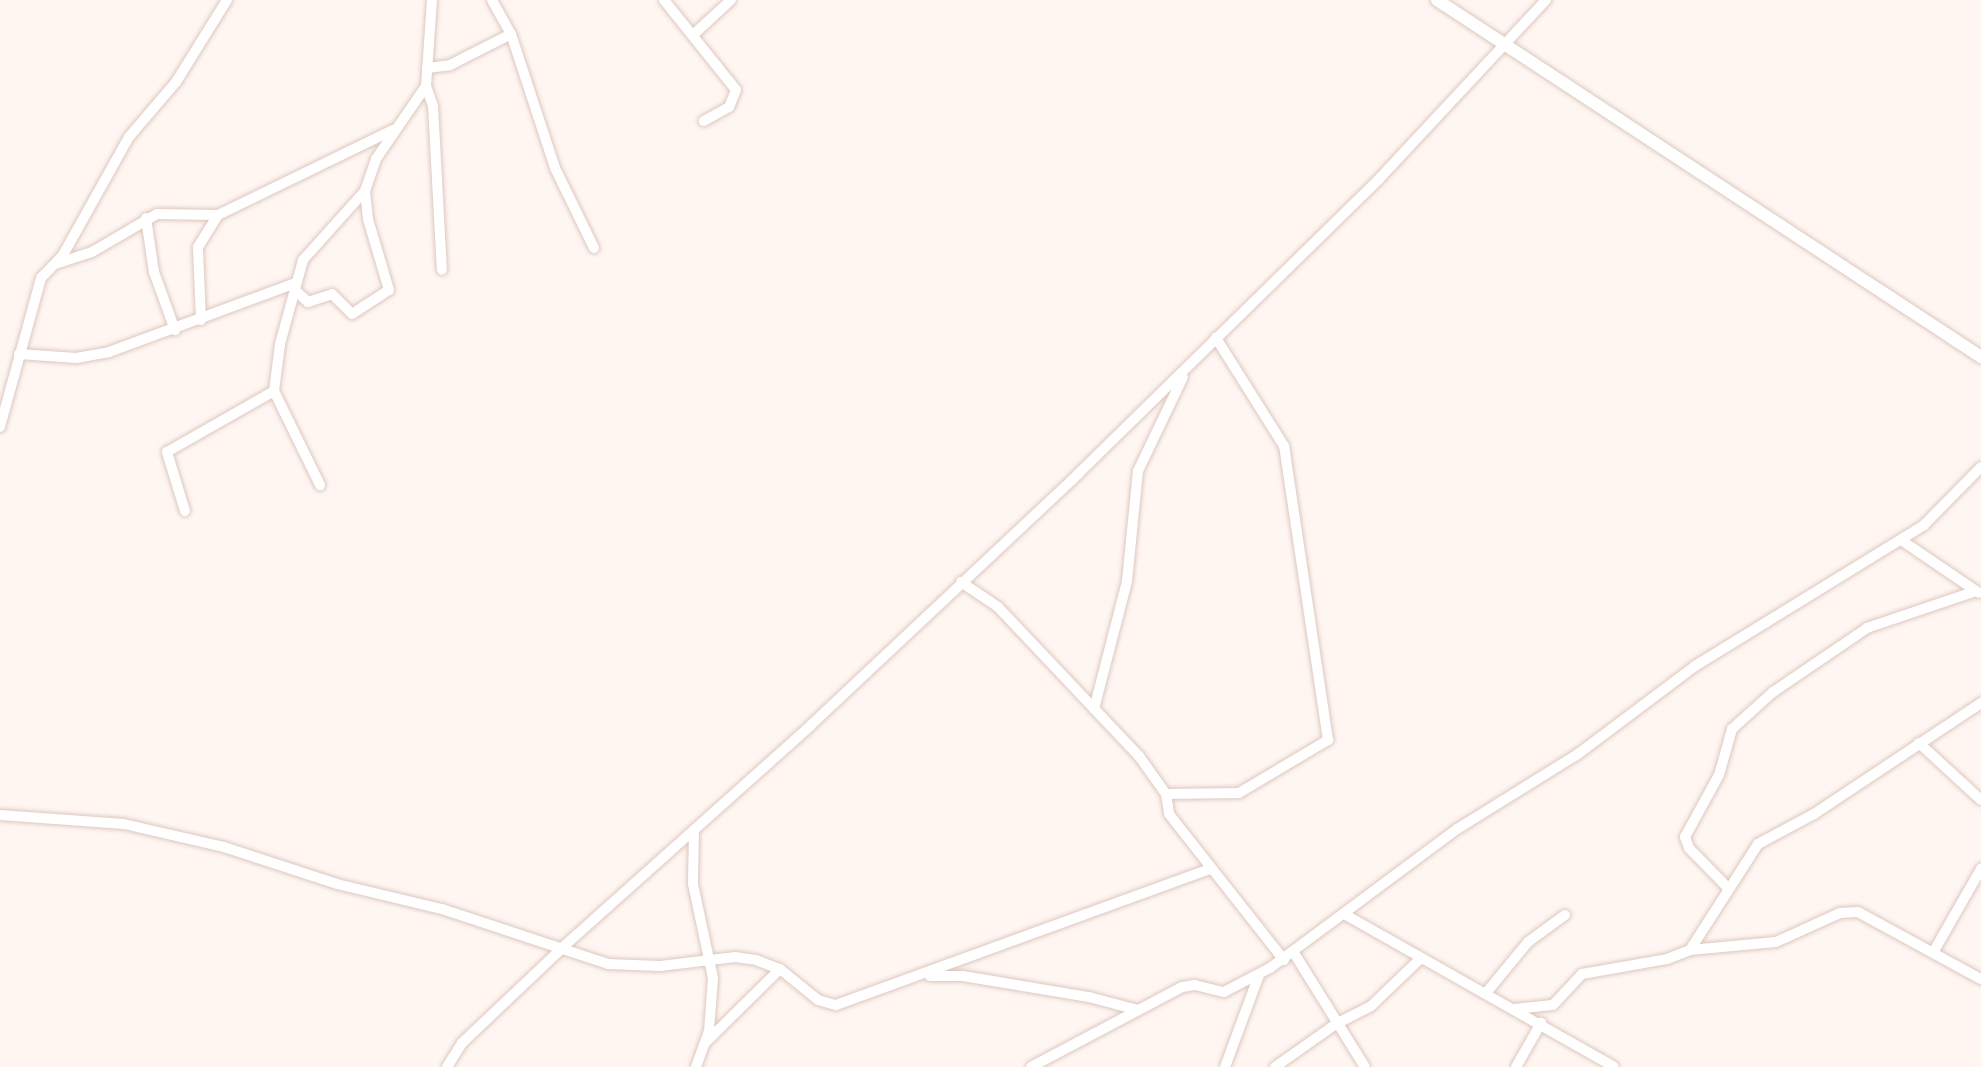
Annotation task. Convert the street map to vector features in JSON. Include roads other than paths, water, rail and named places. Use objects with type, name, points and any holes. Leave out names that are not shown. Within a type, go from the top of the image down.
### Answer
[{"type":"street","points":[[0,427],[37,289],[111,175],[129,137],[176,82],[227,0]]},
{"type":"street","points":[[432,0],[426,86],[433,106],[442,270]]},
{"type":"street","points":[[492,0],[511,34],[551,157],[594,248]]},
{"type":"street","points":[[664,0],[694,34],[736,90],[729,107],[704,121]]},
{"type":"street","points":[[694,34],[731,0]]},
{"type":"street","points":[[1437,0],[1981,357]]},
{"type":"street","points":[[446,1067],[462,1043],[562,948],[694,830],[1193,362],[1373,186],[1546,0]]},
{"type":"street","points":[[428,68],[450,65],[511,34]]},
{"type":"street","points":[[295,286],[308,302],[332,294],[352,314],[389,290],[368,219],[365,191],[368,177],[393,130],[426,86]]},
{"type":"street","points":[[54,265],[92,252],[146,218],[158,214],[218,215],[393,130]]},
{"type":"street","points":[[320,485],[274,391],[295,286],[308,253],[365,191]]},
{"type":"street","points":[[201,320],[198,247],[218,215]]},
{"type":"street","points":[[146,218],[154,272],[175,330]]},
{"type":"street","points":[[19,354],[89,356],[175,330],[295,286]]},
{"type":"street","points":[[1166,794],[1239,793],[1328,740],[1284,446],[1216,338]]},
{"type":"street","points":[[1094,709],[1126,581],[1138,471],[1155,428],[1193,362]]},
{"type":"street","points":[[185,511],[169,449],[257,404],[274,391]]},
{"type":"street","points":[[1031,1067],[1189,985],[1224,992],[1284,960],[1457,830],[1578,754],[1695,666],[1901,540],[1931,518],[1981,467]]},
{"type":"street","points":[[1901,540],[1978,593]]},
{"type":"street","points":[[961,582],[998,607],[1139,756],[1166,794],[1169,814],[1284,960]]},
{"type":"street","points":[[1729,889],[1689,848],[1685,837],[1719,775],[1732,729],[1773,692],[1867,628],[1978,593]]},
{"type":"street","points":[[1690,950],[1758,844],[1814,814],[1981,703]]},
{"type":"street","points":[[1919,743],[1981,800]]},
{"type":"street","points":[[0,815],[124,824],[224,847],[608,964],[660,966],[735,957],[780,969],[818,1000],[836,1005],[924,976],[1213,868]]},
{"type":"street","points":[[694,830],[693,884],[712,960],[709,1031],[696,1067]]},
{"type":"street","points":[[1934,951],[1981,869]]},
{"type":"street","points":[[1514,1009],[1553,1005],[1582,974],[1667,960],[1690,950],[1776,942],[1851,911],[1877,918],[1981,979]]},
{"type":"street","points":[[1345,914],[1614,1067]]},
{"type":"street","points":[[1486,993],[1528,942],[1565,915]]},
{"type":"street","points":[[1294,953],[1365,1067]]},
{"type":"street","points":[[1275,1067],[1336,1024],[1371,1006],[1420,959]]},
{"type":"street","points":[[704,1045],[780,969]]},
{"type":"street","points":[[1226,1067],[1259,975]]},
{"type":"street","points":[[924,976],[963,976],[1089,997],[1138,1010]]},
{"type":"street","points":[[1516,1067],[1541,1024]]}]
